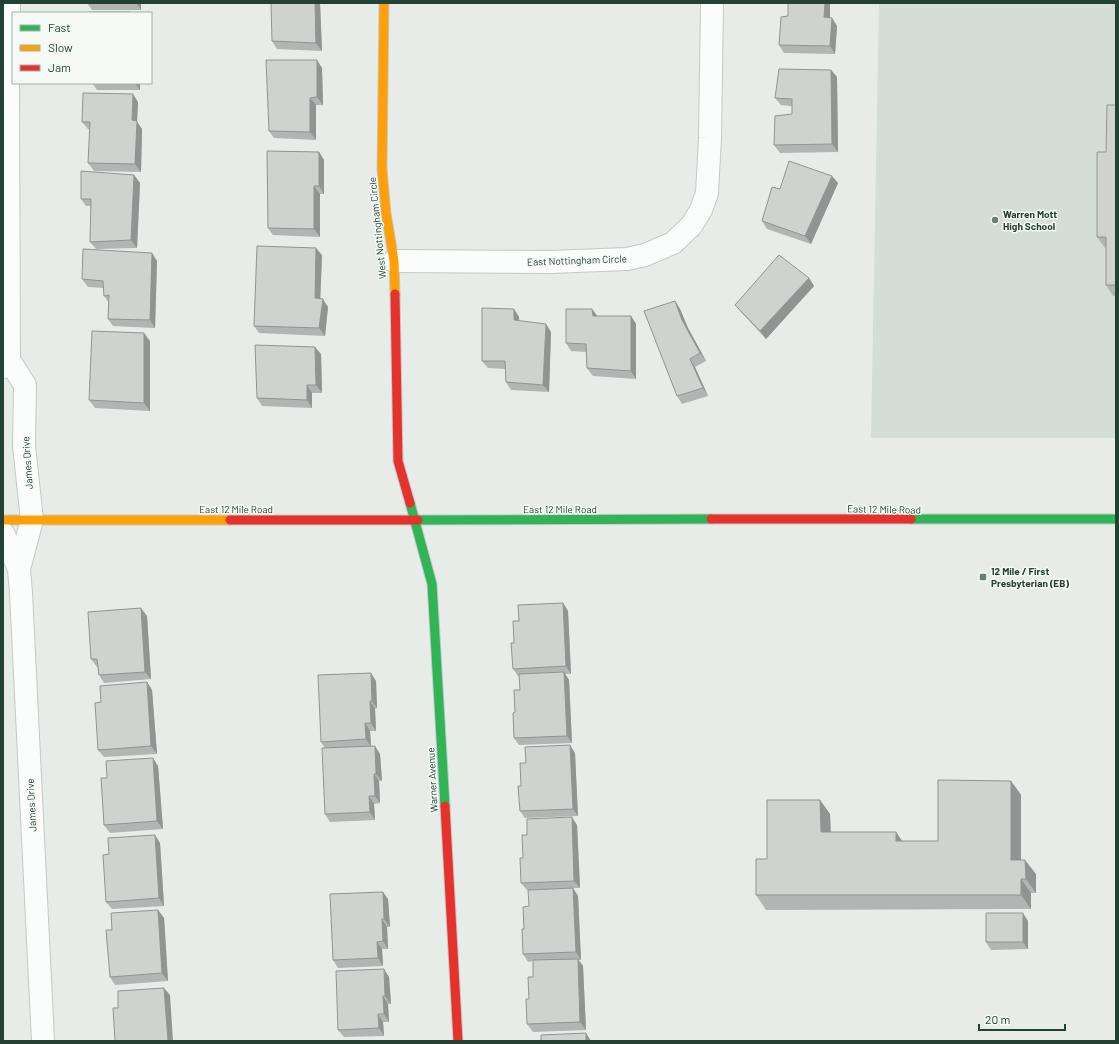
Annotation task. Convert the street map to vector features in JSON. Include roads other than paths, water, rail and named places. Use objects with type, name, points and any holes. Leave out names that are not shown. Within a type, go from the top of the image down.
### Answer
[{"type":"main road","name":"West Nottingham Circle","points":[[384,3],[382,169],[386,213],[394,261],[398,461],[414,520]]},
{"type":"main road","name":"East 12 Mile Road","points":[[3,520],[1116,519]]},
{"type":"main road","name":"Warner Avenue","points":[[414,520],[432,584],[458,1041]]},
{"type":"street","name":"James Drive","points":[[9,3],[6,83],[6,364],[25,385],[24,446],[32,520],[19,569]]},
{"type":"street","name":"East Nottingham Circle","points":[[394,261],[550,262],[627,259],[645,256],[673,243],[691,226],[701,210],[707,193],[710,138],[712,3]]},
{"type":"street","name":"James Drive","points":[[3,533],[19,569],[21,593],[43,1041]]},
{"type":"place","name":"Warren Mott High School","points":[[995,220]]},
{"type":"place","name":"12 Mile / First Presbyterian (EB)","points":[[983,577]]}]
